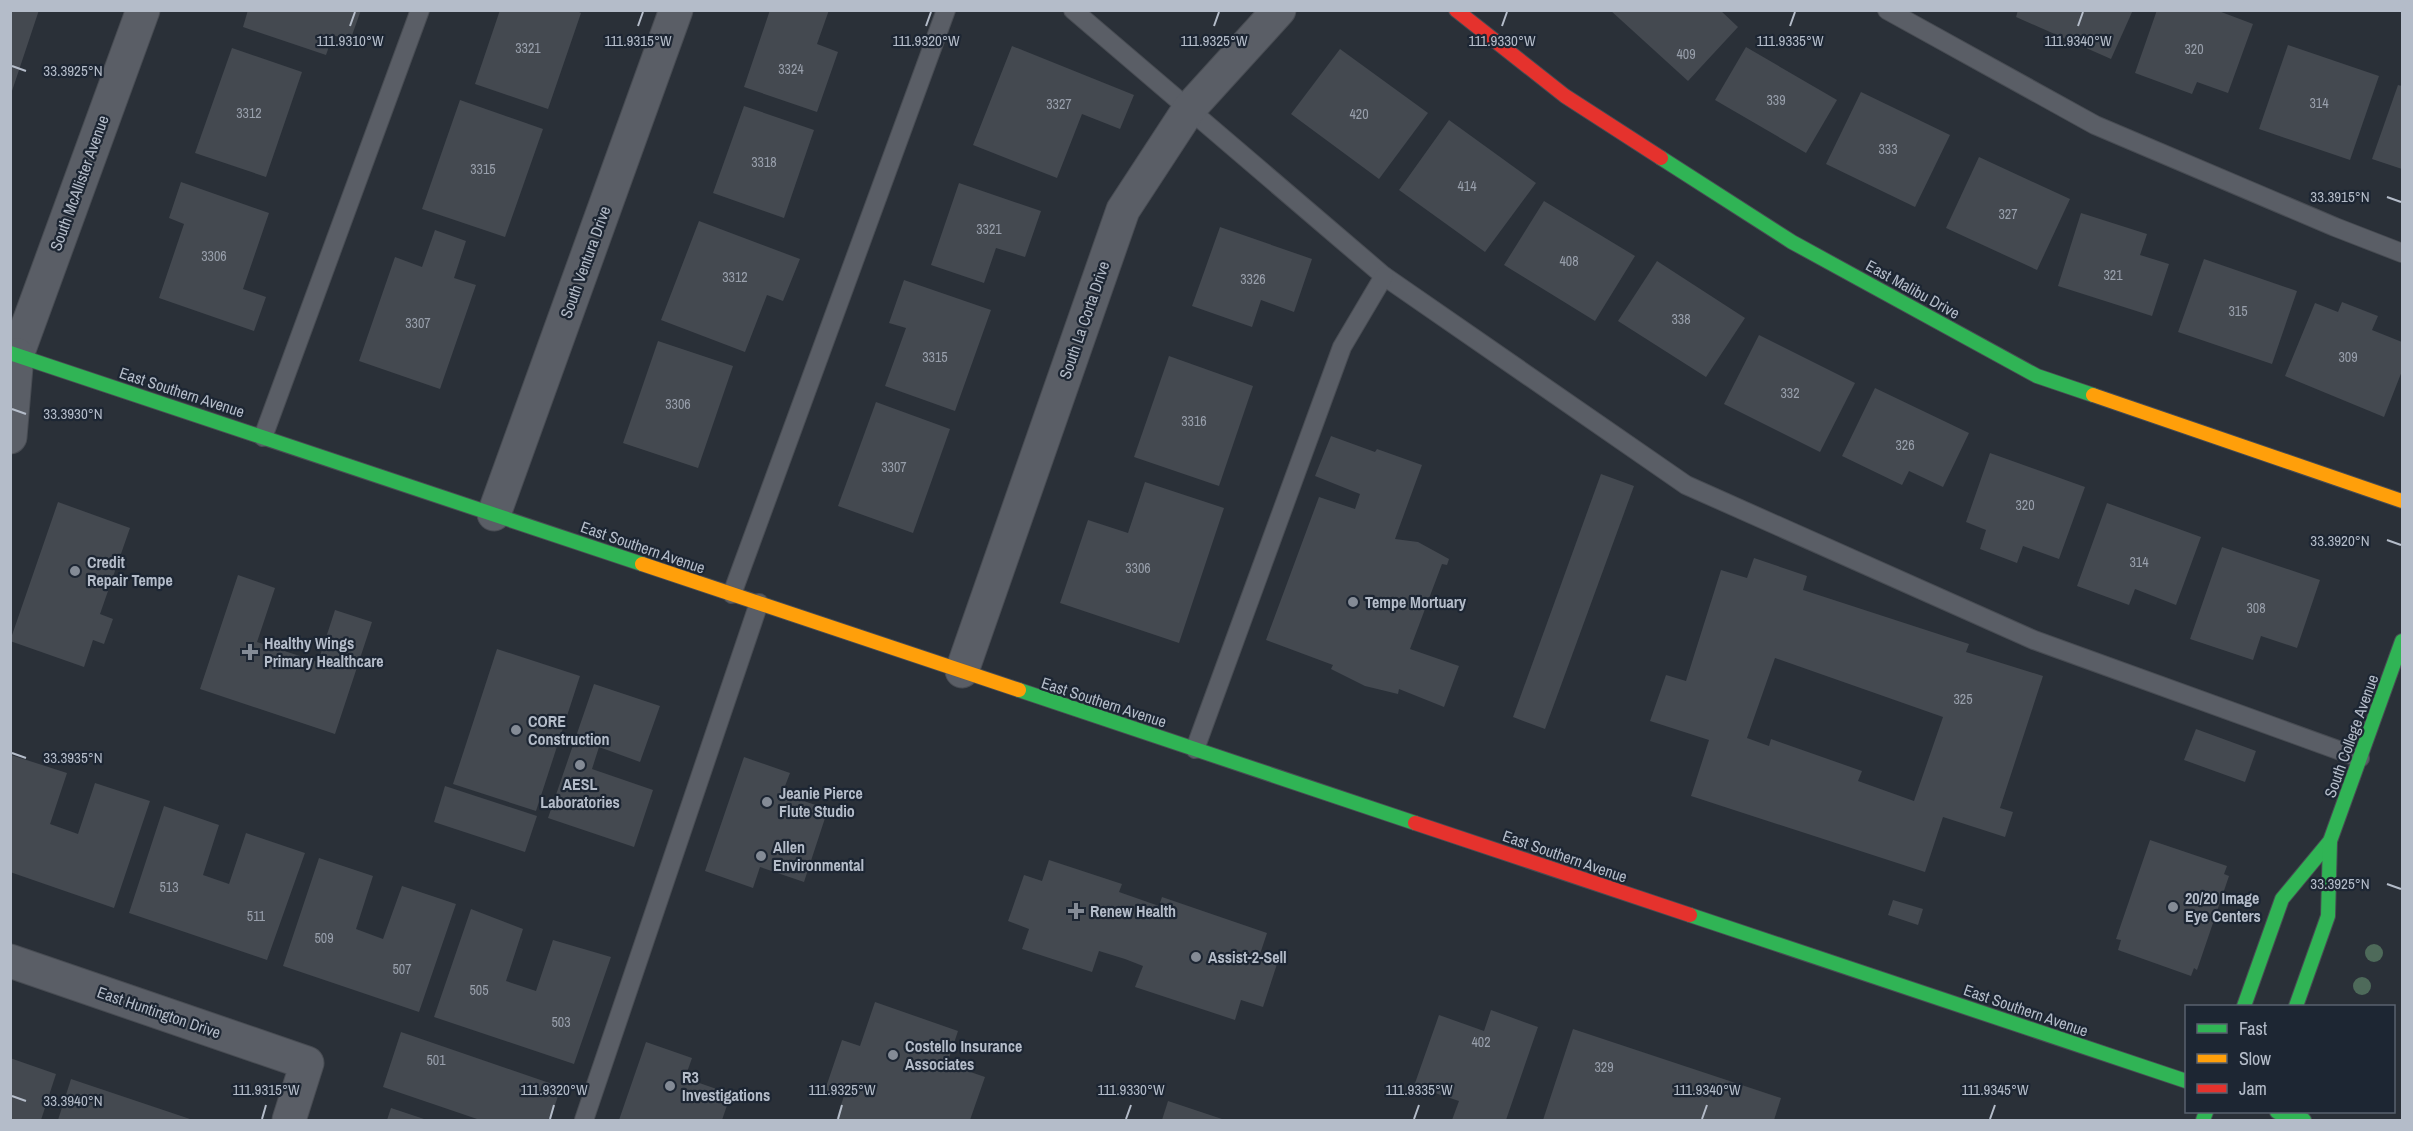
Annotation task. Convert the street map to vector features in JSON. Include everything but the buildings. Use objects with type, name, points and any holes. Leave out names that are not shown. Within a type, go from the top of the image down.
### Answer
[{"type":"main road","name":"East Malibu Drive","points":[[1456,10],[1565,96],[1792,242],[2037,376],[2403,501]]},
{"type":"main road","name":"East Southern Avenue","points":[[13,357],[263,436],[2185,1081]]},
{"type":"main road","name":"South College Avenue","points":[[2296,1005],[2328,916],[2330,841],[2403,641]]},
{"type":"main road","name":"South College Avenue","points":[[2244,1005],[2282,899],[2330,841]]},
{"type":"main road","points":[[2280,1113],[2304,1120]]},
{"type":"street","name":"South McAllister Avenue","points":[[10,437],[13,357],[142,10]]},
{"type":"street","name":"South Ventura Drive","points":[[495,514],[676,10]]},
{"type":"street","name":"South La Corta Drive","points":[[962,671],[1123,210],[1189,109],[1279,10]]},
{"type":"street","name":"East Huntington Drive","points":[[10,961],[307,1063],[289,1120]]},
{"type":"lane","points":[[263,436],[420,10]]},
{"type":"lane","points":[[732,594],[946,10]]},
{"type":"lane","points":[[1073,10],[1384,276],[1686,485],[2034,640],[2360,758]]},
{"type":"lane","points":[[1887,10],[2095,125],[2335,227],[2403,253]]},
{"type":"lane","points":[[1195,749],[1342,347],[1384,276]]},
{"type":"lane","points":[[584,1120],[759,603]]},
{"type":"traffic: fast","points":[[1661,158],[1792,242],[2037,376],[2093,395]]},
{"type":"traffic: fast","points":[[10,353],[642,564]]},
{"type":"traffic: fast","points":[[2244,1005],[2282,899],[2330,841],[2402,641]]},
{"type":"traffic: fast","points":[[1019,690],[1415,823]]},
{"type":"traffic: fast","points":[[2296,1005],[2328,916],[2330,841]]},
{"type":"traffic: fast","points":[[1690,915],[2185,1081]]},
{"type":"traffic: fast","points":[[2203,1120],[2206,1113]]},
{"type":"traffic: fast","points":[[2280,1113],[2304,1120]]},
{"type":"traffic: slow","points":[[2093,395],[2402,501]]},
{"type":"traffic: slow","points":[[642,564],[1019,690]]},
{"type":"traffic: jam","points":[[1456,10],[1565,96],[1661,158]]},
{"type":"traffic: jam","points":[[1415,823],[1690,915]]},
{"type":"place","name":"Credit Repair Tempe","points":[[75,571]]},
{"type":"place","name":"Tempe Mortuary","points":[[1353,602]]},
{"type":"place","name":"Healthy Wings Primary Healthcare","points":[[250,652]]},
{"type":"place","name":"CORE Construction","points":[[516,730]]},
{"type":"place","name":"AESL Laboratories","points":[[580,765]]},
{"type":"place","name":"Jeanie Pierce Flute Studio","points":[[767,802]]},
{"type":"place","name":"Allen Environmental","points":[[761,856]]},
{"type":"place","name":"20/20 Image Eye Centers","points":[[2173,907]]},
{"type":"place","name":"Renew Health","points":[[1076,911]]},
{"type":"place","name":"Assist-2-Sell","points":[[1196,957]]},
{"type":"place","name":"Costello Insurance Associates","points":[[893,1055]]},
{"type":"place","name":"R3 Investigations","points":[[670,1086]]}]
